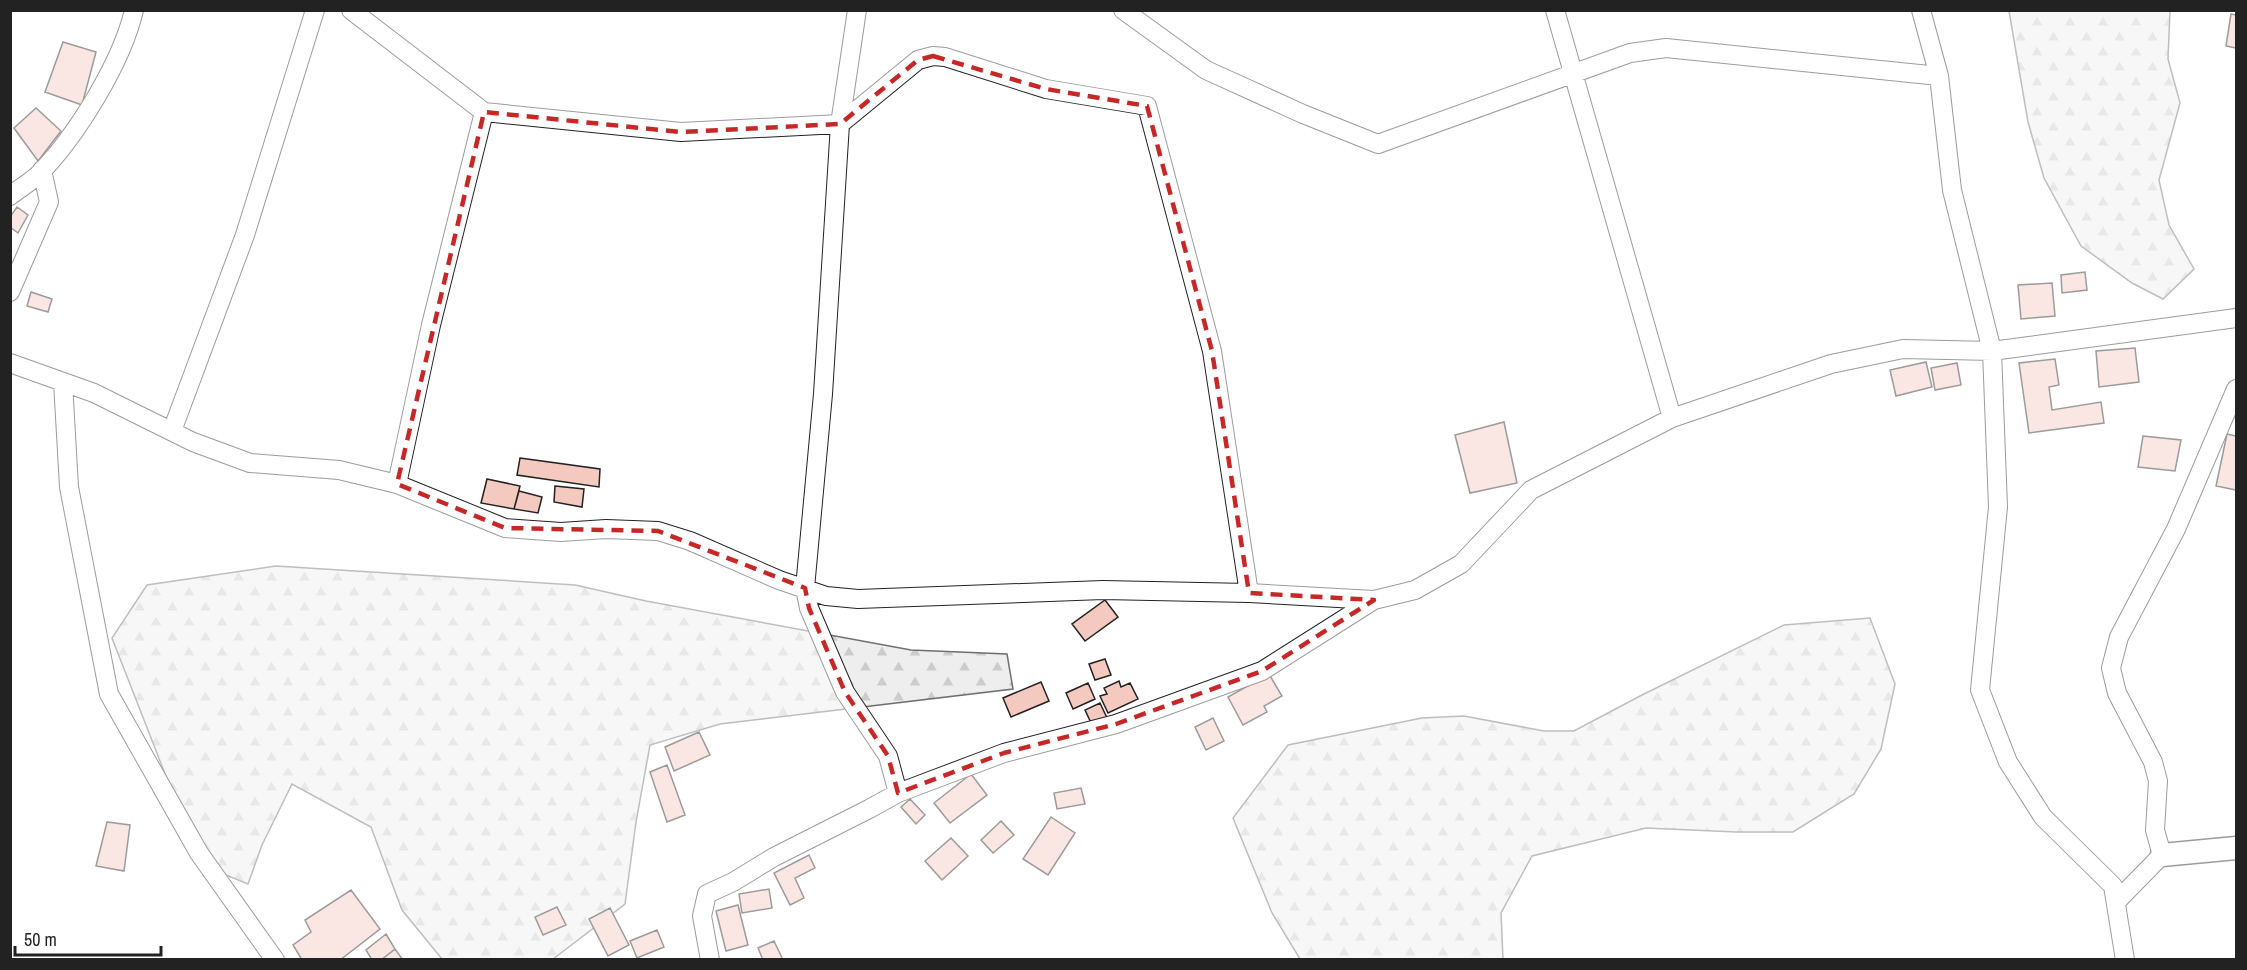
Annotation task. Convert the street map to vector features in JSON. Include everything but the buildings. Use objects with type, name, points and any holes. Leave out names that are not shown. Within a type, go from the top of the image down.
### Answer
[{"type":"street","points":[[10,196],[42,170],[82,121],[107,79],[131,25],[134,10]]},
{"type":"street","points":[[171,431],[245,235],[315,10]]},
{"type":"street","points":[[351,10],[484,112],[681,132],[840,124],[918,60],[933,56],[955,60],[1046,89],[1147,106],[1212,351],[1249,593]]},
{"type":"street","points":[[858,10],[840,124],[823,394],[805,588],[808,608],[845,692],[888,756],[898,793]]},
{"type":"street","points":[[1123,10],[1206,70],[1303,114],[1378,144],[1630,53],[1666,48],[1939,76]]},
{"type":"street","points":[[1555,10],[1672,418]]},
{"type":"street","points":[[1921,10],[1939,76],[1952,190],[1992,351],[1998,507],[1980,690],[2008,762],[2043,817],[2113,886],[2125,960]]},
{"type":"street","points":[[397,484],[431,325],[484,112]]},
{"type":"street","points":[[10,292],[49,202],[42,170]]},
{"type":"street","points":[[10,363],[94,393],[193,442],[250,463],[339,470],[397,484],[505,528],[561,532],[606,529],[658,531],[690,542],[779,580],[826,596],[858,600],[1103,590],[1249,593],[1374,600],[1415,590],[1461,564],[1531,490],[1672,418],[1831,364],[1903,349],[1992,351],[2236,318]]},
{"type":"street","points":[[63,382],[69,487],[109,694],[199,853],[275,960]]},
{"type":"street","points":[[2162,855],[2155,830],[2158,781],[2153,762],[2117,693],[2111,668],[2119,638],[2176,529],[2236,388]]},
{"type":"street","points":[[710,960],[702,916],[707,894],[733,882],[774,857],[869,810],[898,793],[1004,753],[1116,724],[1262,671],[1374,600]]},
{"type":"street","points":[[2117,901],[2162,855],[2236,848]]},
{"type":"highlighted area","points":[[933,56],[1046,89],[1147,106],[1212,351],[1249,593],[1374,600],[1262,671],[1116,724],[1004,753],[898,793],[888,756],[845,692],[809,608],[805,588],[658,531],[505,528],[397,484],[484,112],[681,132],[840,124],[918,60]]},
{"type":"green space","points":[[2009,11],[2170,11],[2168,59],[2180,103],[2159,180],[2169,225],[2194,269],[2163,299],[2132,283],[2081,246],[2044,178],[2028,122]]},
{"type":"green space","points":[[276,566],[575,585],[646,601],[911,650],[1007,654],[1013,689],[720,724],[650,745],[636,822],[625,904],[553,959],[442,959],[402,910],[371,827],[292,784],[262,845],[248,884],[206,867],[178,807],[112,638],[147,585]]},
{"type":"green space","points":[[1870,618],[1895,684],[1881,749],[1854,794],[1793,832],[1646,828],[1532,856],[1501,913],[1503,959],[1300,959],[1272,913],[1233,818],[1288,745],[1422,718],[1464,716],[1544,731],[1574,731],[1784,625]]}]
